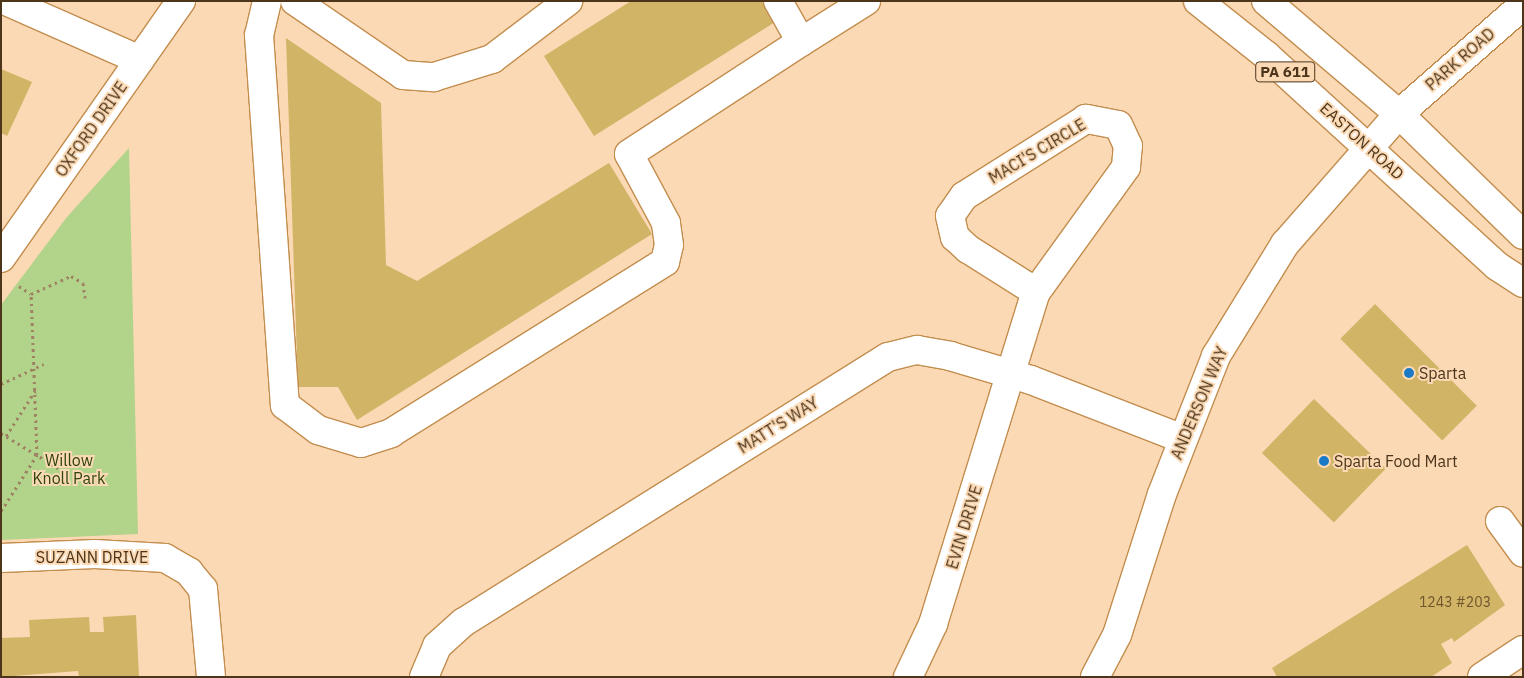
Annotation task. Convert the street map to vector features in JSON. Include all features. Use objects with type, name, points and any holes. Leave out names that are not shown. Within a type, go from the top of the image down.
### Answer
[{"type":"main road","points":[[6,1],[140,60]]},
{"type":"main road","name":"OXFORD DRIVE","points":[[1,258],[181,1]]},
{"type":"main road","points":[[267,1],[259,35],[285,405],[318,430],[361,443],[391,432],[665,262],[669,245],[666,223],[628,154],[866,1]]},
{"type":"main road","points":[[295,1],[403,75],[434,76],[492,59],[568,1]]},
{"type":"main road","points":[[778,1],[801,42]]},
{"type":"main road","name":"EASTON ROAD","points":[[1198,1],[1369,146],[1497,266],[1523,283]]},
{"type":"main road","name":"PA 611","points":[[1266,1],[1399,114],[1523,235]]},
{"type":"main road","name":"PARK ROAD","points":[[1399,114],[1523,5]]},
{"type":"main road","name":"ANDERSON WAY","points":[[1095,677],[1117,636],[1183,439],[1216,356],[1285,244],[1399,114]]},
{"type":"main road","name":"MACI'S CIRCLE","points":[[1012,374],[1036,292],[1126,167],[1128,146],[1118,125],[1100,119],[1080,122],[964,196],[950,216],[955,237],[968,249],[1036,292]]},
{"type":"main road","name":"MATT'S WAY","points":[[424,677],[437,646],[464,622],[888,357],[917,350],[1012,374],[1183,439]]},
{"type":"main road","name":"EVIN DRIVE","points":[[908,677],[934,624],[1012,374]]},
{"type":"main road","points":[[1500,521],[1523,553]]},
{"type":"main road","name":"SUZANN DRIVE","points":[[1,558],[95,554],[165,558],[188,572],[203,589],[211,677]]},
{"type":"main road","points":[[1482,677],[1523,650]]},
{"type":"path","points":[[31,294],[71,276],[83,283],[85,298]]},
{"type":"path","points":[[20,286],[31,294]]},
{"type":"path","points":[[1,511],[37,455],[31,294]]},
{"type":"path","points":[[1,384],[44,364]]},
{"type":"path","points":[[6,436],[35,391]]},
{"type":"path","points":[[1,433],[58,468]]},
{"type":"green space","name":"Willow Knoll Park","points":[[129,148],[138,534],[1,540],[1,305],[67,217]]},
{"type":"building","points":[[631,1],[762,1],[775,22],[594,136],[544,56]]},
{"type":"building","points":[[286,38],[381,103],[386,265],[417,281],[609,163],[652,234],[357,420],[338,387],[298,387]]},
{"type":"building","points":[[1,69],[32,82],[7,136],[1,133]]},
{"type":"building","name":"Sparta","points":[[1375,304],[1477,406],[1442,440],[1340,339]]},
{"type":"building","name":"Sparta Food Mart","points":[[1314,399],[1386,468],[1334,522],[1262,453]]},
{"type":"building","points":[[1467,545],[1505,605],[1454,642],[1452,638],[1441,644],[1452,663],[1431,677],[1277,677],[1272,668]]},
{"type":"building","points":[[136,615],[139,677],[79,677],[78,671],[1,677],[1,638],[30,637],[29,620],[89,617],[90,632],[104,632],[103,617]]},
{"type":"place","name":"Sparta","points":[[1409,373]]},
{"type":"place","name":"Sparta Food Mart","points":[[1324,461]]}]
